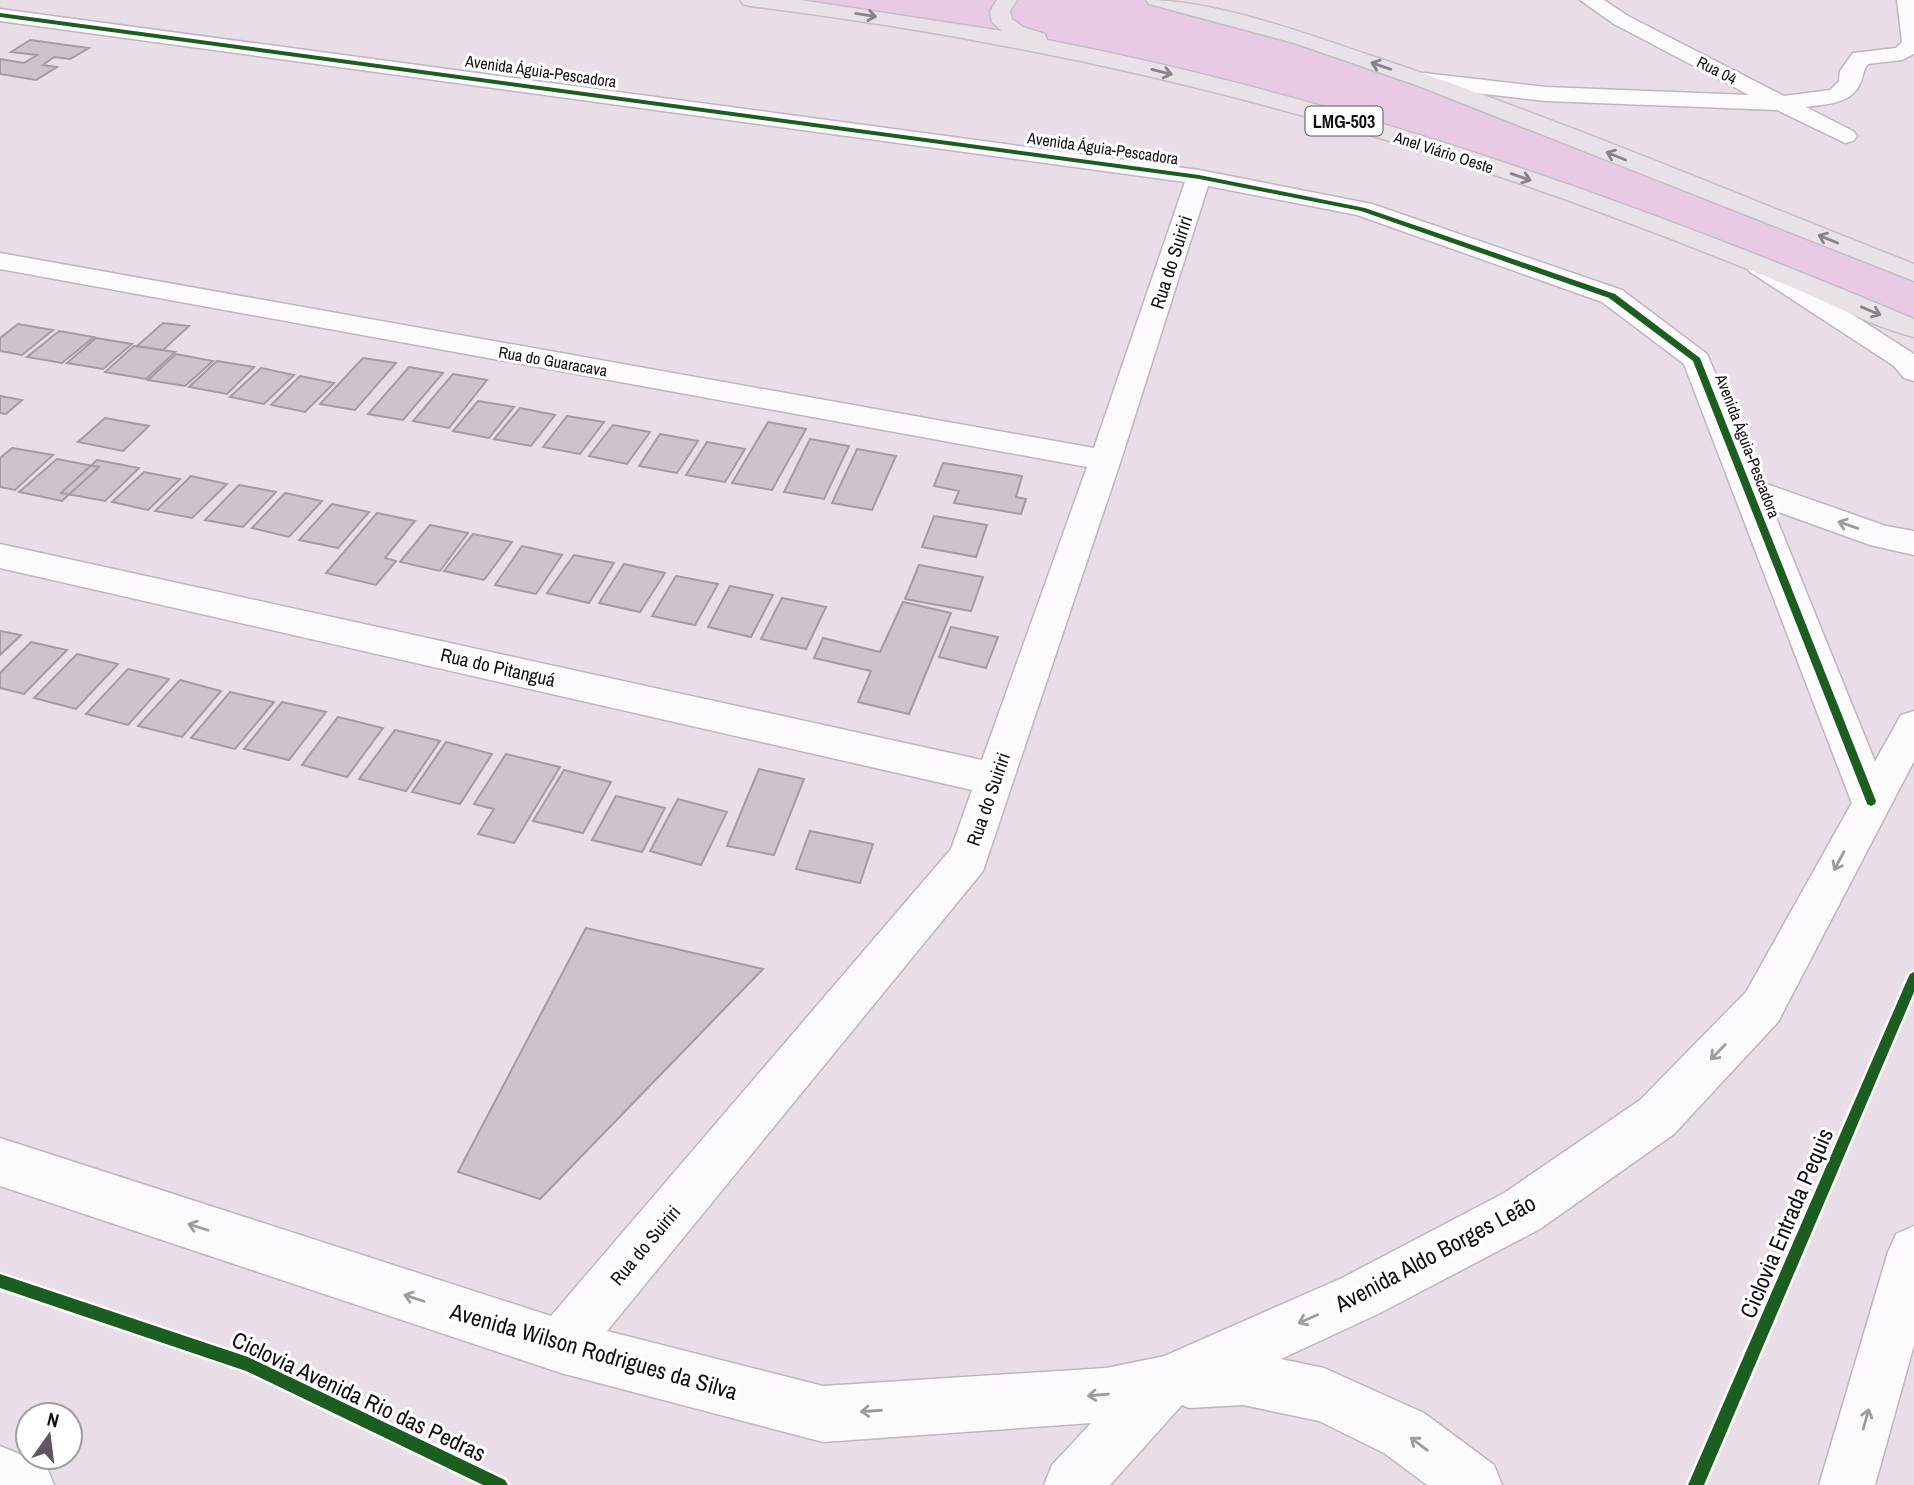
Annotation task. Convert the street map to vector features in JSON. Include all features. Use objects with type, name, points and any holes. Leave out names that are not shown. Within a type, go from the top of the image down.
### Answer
[{"type":"main road","name":"Anel Viário Oeste","points":[[750,0],[925,25],[1110,59],[1291,106],[1481,163],[1677,233],[1914,329]]},
{"type":"main road","points":[[1007,0],[1000,11],[1002,22],[1016,31],[1110,59]]},
{"type":"main road","points":[[1158,1],[1301,39],[1424,80],[1914,273]]},
{"type":"street","name":"Rua 04","points":[[1590,0],[1622,20],[1845,136]]},
{"type":"street","points":[[1424,80],[1546,94],[1780,103],[1837,96],[1850,83],[1852,71],[1861,58],[1902,54],[1913,43],[1907,0]]},
{"type":"street","name":"Avenida Águia-Pescadora","points":[[0,15],[1199,177],[1363,209],[1612,296],[1698,360],[1871,801]]},
{"type":"street","name":"Rua do Suiriri","points":[[561,1346],[968,858],[1199,177]]},
{"type":"street","name":"Rua do Guaracava","points":[[0,261],[1105,460]]},
{"type":"street","points":[[1759,266],[1904,360],[1914,372]]},
{"type":"street","points":[[1747,489],[1882,537],[1914,543]]},
{"type":"street","name":"Rua do Pitanguá","points":[[0,556],[995,779]]},
{"type":"street","name":"Avenida Aldo Borges Leão","points":[[1072,1485],[1165,1383],[1360,1296],[1522,1211],[1657,1116],[1762,1007],[1871,801],[1914,726]]},
{"type":"street","name":"Avenida Wilson Rodrigues da Silva","points":[[0,1162],[561,1346],[823,1414],[1106,1395],[1165,1383]]},
{"type":"street","points":[[1847,1485],[1914,1252]]},
{"type":"street","points":[[1165,1383],[1244,1378],[1324,1395],[1404,1433],[1474,1485]]},
{"type":"street","points":[[0,1474],[26,1485]]},
{"type":"shaded area","points":[[750,0],[1156,0],[1301,39],[1914,273],[1914,329],[1481,163],[1110,59]]},
{"type":"building","points":[[30,40],[89,48],[70,59],[54,57],[43,65],[57,67],[36,80],[0,74],[0,59],[24,63],[37,55],[11,52]]},
{"type":"building","points":[[163,323],[189,326],[163,350],[137,346]]},
{"type":"building","points":[[18,324],[53,330],[22,355],[0,351],[0,338]]},
{"type":"building","points":[[59,331],[94,337],[62,363],[27,357]]},
{"type":"building","points":[[96,338],[132,344],[103,369],[67,363]]},
{"type":"building","points":[[134,346],[175,352],[146,379],[105,372]]},
{"type":"building","points":[[176,354],[213,361],[185,386],[148,380]]},
{"type":"building","points":[[363,358],[396,363],[355,410],[320,404]]},
{"type":"building","points":[[217,361],[254,367],[227,394],[189,387]]},
{"type":"building","points":[[409,367],[443,373],[403,420],[368,414]]},
{"type":"building","points":[[261,368],[294,375],[264,404],[230,397]]},
{"type":"building","points":[[453,374],[487,380],[449,428],[413,421]]},
{"type":"building","points":[[300,376],[334,383],[305,412],[271,405]]},
{"type":"building","points":[[0,396],[22,400],[6,414],[0,413]]},
{"type":"building","points":[[478,401],[514,407],[489,438],[453,431]]},
{"type":"building","points":[[520,408],[555,415],[531,446],[494,439]]},
{"type":"building","points":[[567,416],[604,422],[580,454],[543,447]]},
{"type":"building","points":[[105,418],[149,426],[123,451],[78,442]]},
{"type":"building","points":[[768,422],[806,429],[772,490],[732,483]]},
{"type":"building","points":[[613,425],[650,432],[627,464],[589,456]]},
{"type":"building","points":[[660,434],[698,441],[677,473],[639,466]]},
{"type":"building","points":[[810,439],[849,446],[824,499],[784,492]]},
{"type":"building","points":[[707,442],[745,449],[725,482],[686,475]]},
{"type":"building","points":[[12,448],[53,455],[15,490],[0,487],[0,458]]},
{"type":"building","points":[[857,449],[896,456],[872,510],[832,503]]},
{"type":"building","points":[[57,459],[99,467],[62,501],[19,492]]},
{"type":"building","points":[[97,460],[139,468],[105,501],[61,493]]},
{"type":"building","points":[[943,463],[1022,476],[1016,497],[1026,499],[1021,514],[954,503],[959,491],[934,486]]},
{"type":"building","points":[[144,472],[180,479],[148,510],[112,502]]},
{"type":"building","points":[[191,476],[227,484],[192,518],[155,511]]},
{"type":"building","points":[[239,485],[276,492],[243,527],[205,520]]},
{"type":"building","points":[[285,493],[322,501],[289,537],[252,528]]},
{"type":"building","points":[[332,504],[369,512],[338,548],[299,540]]},
{"type":"building","points":[[377,513],[415,521],[385,558],[396,561],[376,585],[326,573]]},
{"type":"building","points":[[934,516],[987,525],[976,557],[922,547]]},
{"type":"building","points":[[430,525],[468,533],[440,571],[400,562]]},
{"type":"building","points":[[473,534],[512,542],[484,580],[444,571]]},
{"type":"building","points":[[522,546],[562,555],[536,594],[495,585]]},
{"type":"building","points":[[574,555],[614,563],[589,603],[547,593]]},
{"type":"building","points":[[624,564],[665,573],[640,612],[599,603]]},
{"type":"building","points":[[919,565],[983,577],[971,611],[905,599]]},
{"type":"building","points":[[676,576],[718,584],[695,625],[652,616]]},
{"type":"building","points":[[730,586],[773,595],[751,637],[708,627]]},
{"type":"building","points":[[782,598],[826,607],[806,649],[761,639]]},
{"type":"building","points":[[903,602],[951,613],[909,714],[858,702],[871,671],[814,658],[823,638],[880,652]]},
{"type":"building","points":[[951,627],[998,637],[986,668],[939,657]]},
{"type":"building","points":[[0,631],[21,635],[0,655]]},
{"type":"building","points":[[31,642],[67,650],[24,694],[0,688],[0,673]]},
{"type":"building","points":[[77,654],[118,664],[76,709],[34,698]]},
{"type":"building","points":[[128,669],[169,679],[128,725],[86,714]]},
{"type":"building","points":[[180,680],[221,691],[182,737],[138,726]]},
{"type":"building","points":[[230,692],[274,702],[235,749],[191,738]]},
{"type":"building","points":[[282,702],[326,712],[289,760],[244,749]]},
{"type":"building","points":[[338,717],[383,728],[347,777],[302,765]]},
{"type":"building","points":[[395,730],[440,741],[406,791],[359,779]]},
{"type":"building","points":[[446,742],[492,754],[460,804],[412,792]]},
{"type":"building","points":[[506,754],[560,767],[514,843],[478,834],[494,809],[474,804]]},
{"type":"building","points":[[759,769],[804,779],[774,855],[727,846]]},
{"type":"building","points":[[564,770],[611,782],[583,833],[533,821]]},
{"type":"building","points":[[616,796],[665,808],[642,852],[592,840]]},
{"type":"building","points":[[678,799],[727,812],[701,865],[650,851]]},
{"type":"building","points":[[810,831],[873,844],[860,883],[796,869]]},
{"type":"building","points":[[586,928],[763,969],[540,1199],[458,1172]]},
{"type":"cycle path","points":[[0,15],[1199,177],[1363,209],[1612,296],[1697,360],[1871,801]]},
{"type":"cycle path","name":"Ciclovia Entrada Pequis","points":[[1696,1485],[1914,978]]},
{"type":"cycle path","name":"Ciclovia Avenida Rio das Pedras","points":[[0,1281],[248,1364],[500,1485]]}]
